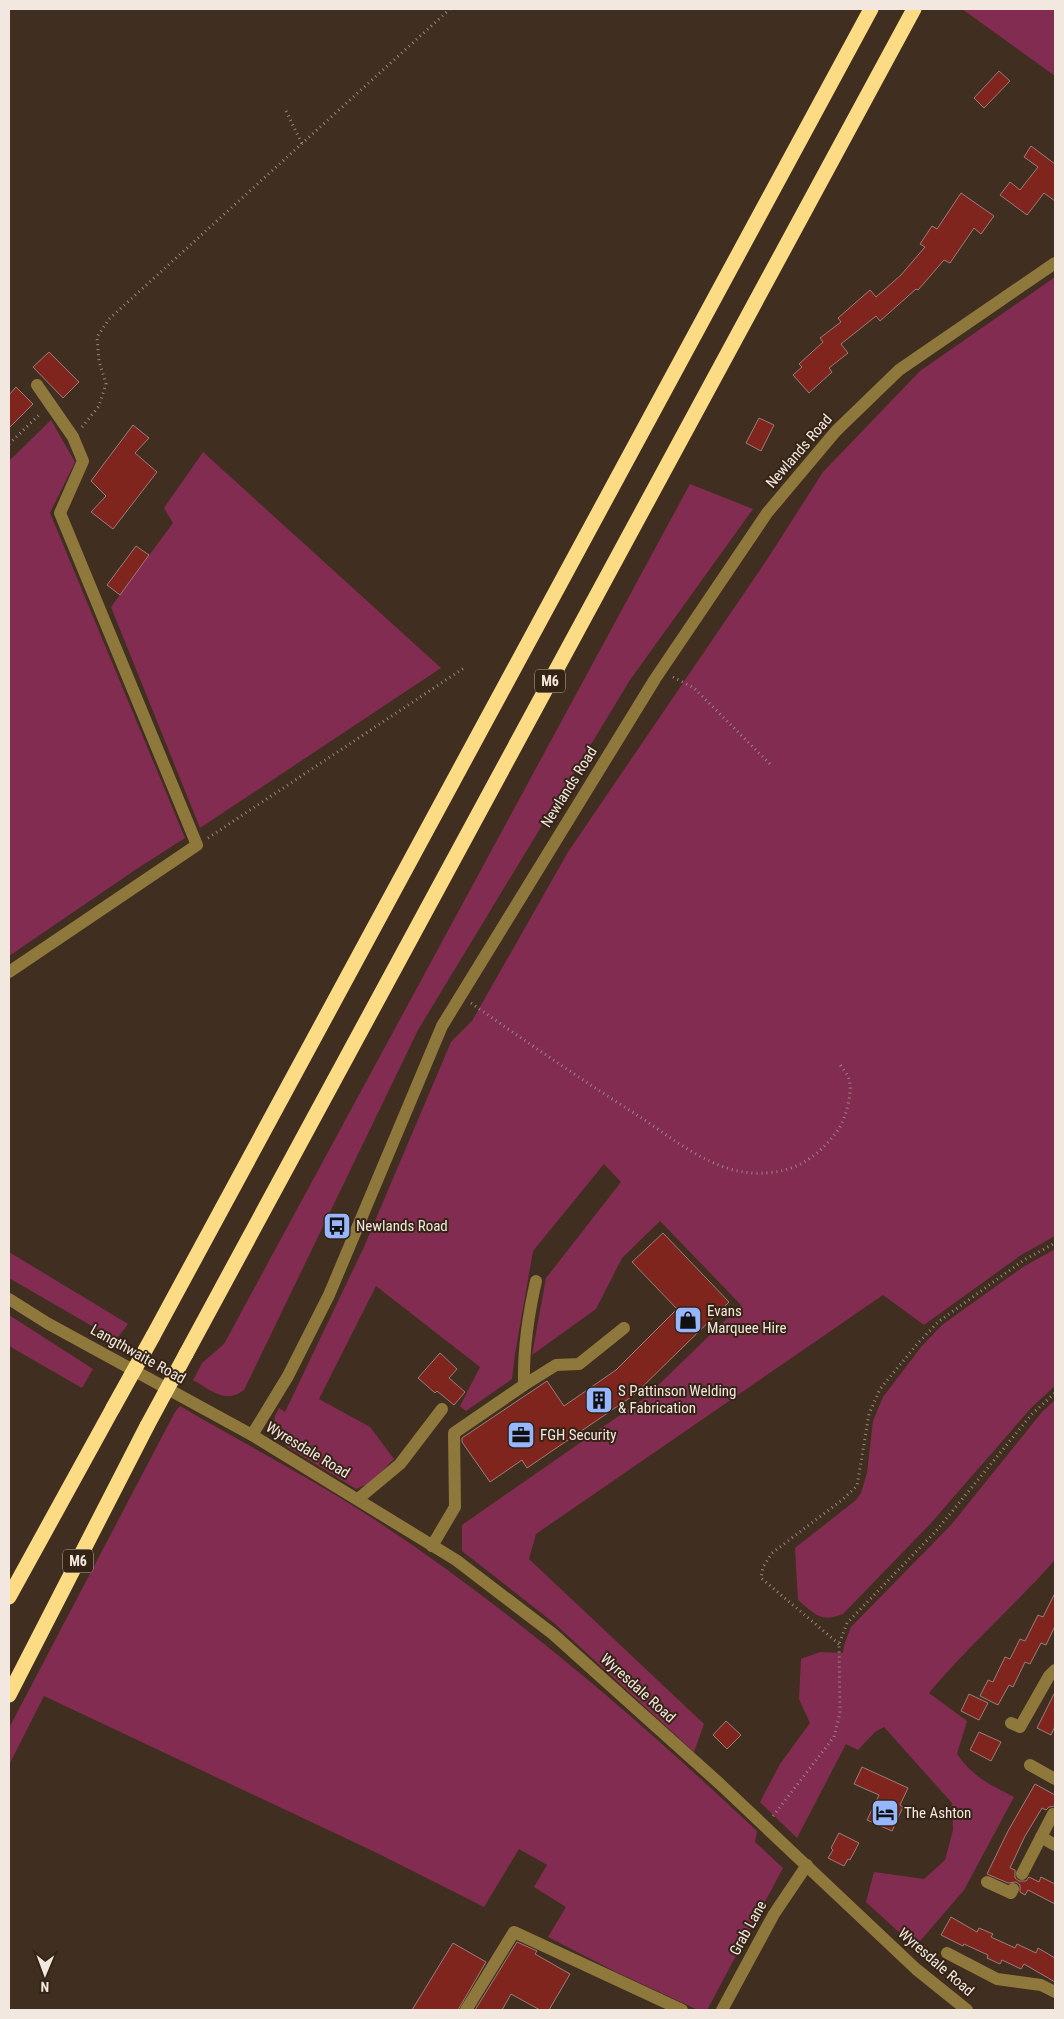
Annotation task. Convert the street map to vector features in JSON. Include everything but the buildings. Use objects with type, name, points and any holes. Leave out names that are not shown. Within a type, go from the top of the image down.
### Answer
[{"type":"highway","name":"M6","points":[[9,1597],[153,1336],[871,9]]},
{"type":"highway","name":"M6","points":[[9,1695],[147,1426],[914,9]]},
{"type":"street","name":"Newlands Road","points":[[252,1435],[288,1376],[330,1295],[442,1026],[662,671],[767,513],[836,431],[899,370],[1055,263]]},
{"type":"street","points":[[9,972],[197,845],[60,513],[84,461],[74,437],[37,385]]},
{"type":"street","points":[[524,1385],[523,1364],[527,1322],[536,1280]]},
{"type":"street","name":"Langthwaite Road","points":[[9,1299],[47,1323],[252,1435]]},
{"type":"street","points":[[432,1546],[455,1507],[454,1433],[556,1365],[579,1364],[624,1328]]},
{"type":"street","points":[[358,1499],[400,1464],[442,1409]]},
{"type":"street","name":"Wyresdale Road","points":[[252,1435],[456,1560],[553,1634],[765,1826],[916,1969],[967,2010]]},
{"type":"street","points":[[1011,1723],[1020,1727],[1053,1675]]},
{"type":"street","points":[[1030,1765],[1055,1779]]},
{"type":"street","points":[[1022,1874],[1051,1819]]},
{"type":"street","points":[[1041,1837],[1055,1844]]},
{"type":"street","name":"Grab Lane","points":[[722,2010],[774,1914],[807,1865]]},
{"type":"street","points":[[987,1882],[1011,1893],[1013,1889]]},
{"type":"street","points":[[466,2010],[514,1932],[682,2010]]},
{"type":"street","points":[[948,1953],[997,1979],[1041,1986],[1055,1992]]},
{"type":"path","points":[[74,437],[98,406],[106,384],[98,361],[98,337],[109,319],[450,9]]},
{"type":"path","points":[[286,111],[302,144]]},
{"type":"path","points":[[9,444],[50,404]]},
{"type":"path","points":[[197,845],[464,668]]},
{"type":"path","points":[[662,671],[694,688],[772,766]]},
{"type":"path","points":[[460,995],[572,1073],[703,1158],[750,1173],[776,1172],[798,1166],[814,1157],[827,1145],[841,1126],[848,1108],[849,1080],[839,1062]]},
{"type":"path","points":[[839,1644],[761,1578],[763,1566],[772,1552],[842,1500],[857,1486],[869,1414],[880,1389],[918,1343],[946,1316],[1024,1260],[1055,1244]]},
{"type":"path","points":[[765,1826],[834,1737],[840,1713],[839,1644],[847,1623],[936,1531],[1032,1414],[1055,1393]]},
{"type":"shaded area","points":[[962,9],[1055,9],[1055,76]]},
{"type":"shaded area","points":[[1055,277],[1055,1236],[1021,1255],[924,1325],[883,1295],[536,1534],[529,1559],[704,1724],[694,1752],[554,1623],[462,1551],[462,1525],[646,1397],[741,1305],[660,1221],[622,1258],[596,1309],[532,1355],[546,1278],[621,1182],[604,1164],[533,1251],[512,1379],[466,1411],[460,1406],[480,1367],[376,1286],[319,1399],[370,1427],[394,1459],[370,1483],[356,1489],[286,1446],[274,1426],[275,1416],[279,1408],[285,1412],[363,1249],[451,1042],[472,1021],[568,852],[768,558],[823,472],[920,371]]},
{"type":"shaded area","points":[[51,420],[75,462],[50,513],[185,838],[9,956],[9,461]]},
{"type":"shaded area","points":[[203,452],[441,668],[200,828],[111,607],[173,523],[164,508]]},
{"type":"shaded area","points":[[690,484],[753,509],[630,680],[418,1030],[244,1390],[230,1396],[224,1396],[212,1391],[193,1380],[202,1363],[224,1344]]},
{"type":"shaded area","points":[[1055,1249],[1055,1386],[1031,1408],[931,1523],[843,1614],[829,1618],[818,1616],[798,1600],[795,1548],[856,1500],[861,1493],[867,1473],[873,1421],[883,1397],[921,1347],[942,1325],[1023,1267]]},
{"type":"shaded area","points":[[9,1252],[128,1324],[116,1340],[9,1278]]},
{"type":"shaded area","points":[[9,1315],[93,1369],[82,1388],[9,1346]]},
{"type":"shaded area","points":[[1055,1400],[1055,1560],[959,1659],[929,1693],[967,1721],[957,1754],[963,1762],[982,1779],[1014,1797],[964,1890],[915,1947],[866,1902],[874,1872],[924,1879],[945,1860],[953,1830],[952,1803],[884,1727],[875,1732],[858,1750],[846,1744],[797,1838],[760,1802],[780,1764],[810,1723],[799,1699],[801,1659],[820,1652],[843,1653],[851,1627],[951,1525],[1042,1412]]},
{"type":"shaded area","points":[[180,1406],[344,1500],[418,1549],[469,1586],[520,1624],[617,1704],[757,1831],[755,1842],[783,1868],[707,2010],[698,2010],[616,1972],[548,1937],[566,1907],[534,1887],[547,1865],[519,1849],[484,1907],[377,1853],[44,1696],[9,1765],[9,1728],[175,1412]]},
{"type":"place","name":"Newlands Road","points":[[337,1226]]},
{"type":"place","name":"Evans Marquee Hire","points":[[688,1320]]},
{"type":"place","name":"S Pattinson Welding & Fabrication","points":[[599,1400]]},
{"type":"place","name":"FGH Security","points":[[521,1435]]},
{"type":"place","name":"The Ashton","points":[[885,1813]]}]
